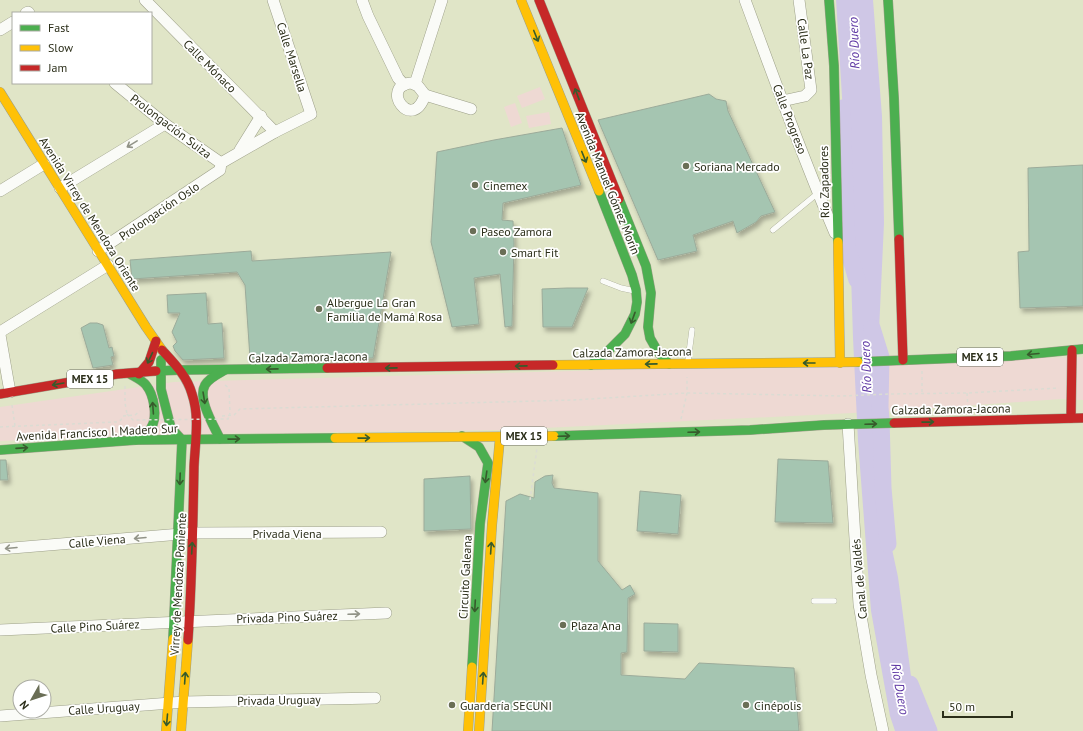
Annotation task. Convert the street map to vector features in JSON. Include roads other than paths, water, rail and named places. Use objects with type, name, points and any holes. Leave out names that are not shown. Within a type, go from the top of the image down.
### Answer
[{"type":"street","name":"Calle Mónaco","points":[[145,0],[275,132]]},
{"type":"street","name":"Calle Marsella","points":[[273,0],[311,114]]},
{"type":"street","points":[[362,0],[368,16],[398,78],[421,89],[425,95],[471,109]]},
{"type":"street","points":[[425,95],[421,104],[414,109],[406,109],[402,107],[398,100],[398,91],[410,85],[442,0]]},
{"type":"street","name":"Avenida Manuel Gómez Morín","points":[[521,0],[627,261],[636,290],[634,320],[614,347],[590,365]]},
{"type":"street","name":"Avenida Manuel Gómez Morín","points":[[540,0],[646,266],[651,293],[648,328],[650,337],[654,347],[670,364]]},
{"type":"street","name":"Calle Progreso","points":[[745,0],[782,101],[837,237]]},
{"type":"street","name":"Calle La Paz","points":[[782,101],[805,96],[811,90],[799,0]]},
{"type":"street","name":"Río Zapadores","points":[[829,0],[834,66],[837,237],[844,362]]},
{"type":"street","points":[[888,0],[894,98],[904,360]]},
{"type":"street","points":[[0,30],[12,23]]},
{"type":"street","name":"Prolongación Suiza","points":[[116,84],[221,167]]},
{"type":"street","name":"Avenida Virrey de Mendoza Oriente","points":[[0,92],[160,349],[180,370]]},
{"type":"street","name":"Prolongación Oslo","points":[[98,251],[221,167],[238,152],[311,114]]},
{"type":"street","name":"Prolongación Oslo","points":[[238,152],[260,116]]},
{"type":"street","points":[[60,188],[165,124]]},
{"type":"street","points":[[0,191],[44,164]]},
{"type":"street","points":[[5,393],[0,333],[108,265]]},
{"type":"street","points":[[136,440],[150,428],[153,420],[153,406],[150,391],[134,374],[149,362],[156,341]]},
{"type":"street","name":"Avenida Virrey de Mendoza Oriente","points":[[160,349],[162,389],[171,428],[182,440]]},
{"type":"street","points":[[1071,418],[1072,350]]},
{"type":"street","name":"Calzada Zamora-Jacona","points":[[180,370],[844,362],[1011,356],[1083,350]]},
{"type":"street","name":"MEX 15","points":[[5,393],[117,374],[180,370]]},
{"type":"street","name":"Virrey de Mendoza Poniente","points":[[180,370],[194,396],[197,422],[195,439],[189,621],[181,731]]},
{"type":"street","points":[[220,439],[207,411],[203,393],[204,386],[211,378],[226,370]]},
{"type":"street","name":"Calzada Zamora-Jacona","points":[[195,439],[462,436],[500,437],[750,430],[850,424],[1083,418]]},
{"type":"street","name":"Canal de Valdés","points":[[850,424],[860,604],[871,675],[884,731]]},
{"type":"street","name":"Circuito Galeana","points":[[462,436],[479,447],[488,464],[480,524],[468,731]]},
{"type":"street","name":"Circuito Galeana","points":[[479,731],[492,525],[500,437]]},
{"type":"street","name":"Avenida Francisco I. Madero Sur","points":[[0,450],[136,440],[195,439]]},
{"type":"street","name":"Virrey de Mendoza Poniente","points":[[166,731],[174,622],[182,440]]},
{"type":"street","points":[[480,524],[492,525]]},
{"type":"street","name":"Privada Viena","points":[[193,533],[381,532]]},
{"type":"street","name":"Calle Viena","points":[[0,549],[193,533]]},
{"type":"street","name":"Privada Pino Suárez","points":[[189,621],[386,613]]},
{"type":"street","name":"Calle Pino Suárez","points":[[0,630],[189,621]]},
{"type":"street","name":"Privada Uruguay","points":[[184,702],[375,698]]},
{"type":"street","name":"Calle Uruguay","points":[[0,716],[184,702]]},
{"type":"lane","points":[[773,230],[818,193]]},
{"type":"lane","points":[[603,281],[621,288],[636,290]]},
{"type":"lane","points":[[688,364],[692,330]]},
{"type":"lane","points":[[814,601],[834,601]]},
{"type":"water","name":"Río Duero","points":[[836,0],[873,0],[882,116],[884,223],[879,331],[879,437],[884,512],[898,577],[911,676],[927,731],[895,731],[890,716],[871,611],[858,441],[849,210]]},
{"type":"waterway","points":[[842,108],[847,246],[857,280]]},
{"type":"waterway","name":"Río Duero","points":[[872,328],[881,357],[880,407],[883,488],[888,544]]},
{"type":"waterway","name":"Río Duero","points":[[910,684],[929,731]]},
{"type":"place","name":"Soriana Mercado","points":[[686,166]]},
{"type":"place","name":"Cinemex","points":[[475,185]]},
{"type":"place","name":"Paseo Zamora","points":[[473,231]]},
{"type":"place","name":"Smart Fit","points":[[503,252]]},
{"type":"place","name":"Albergue La Gran Familia de Mamá Rosa","points":[[319,309]]},
{"type":"place","name":"Plaza Ana","points":[[563,625]]},
{"type":"place","name":"Guardería SECUNI","points":[[452,705]]},
{"type":"place","name":"Cinépolis","points":[[746,705]]}]
